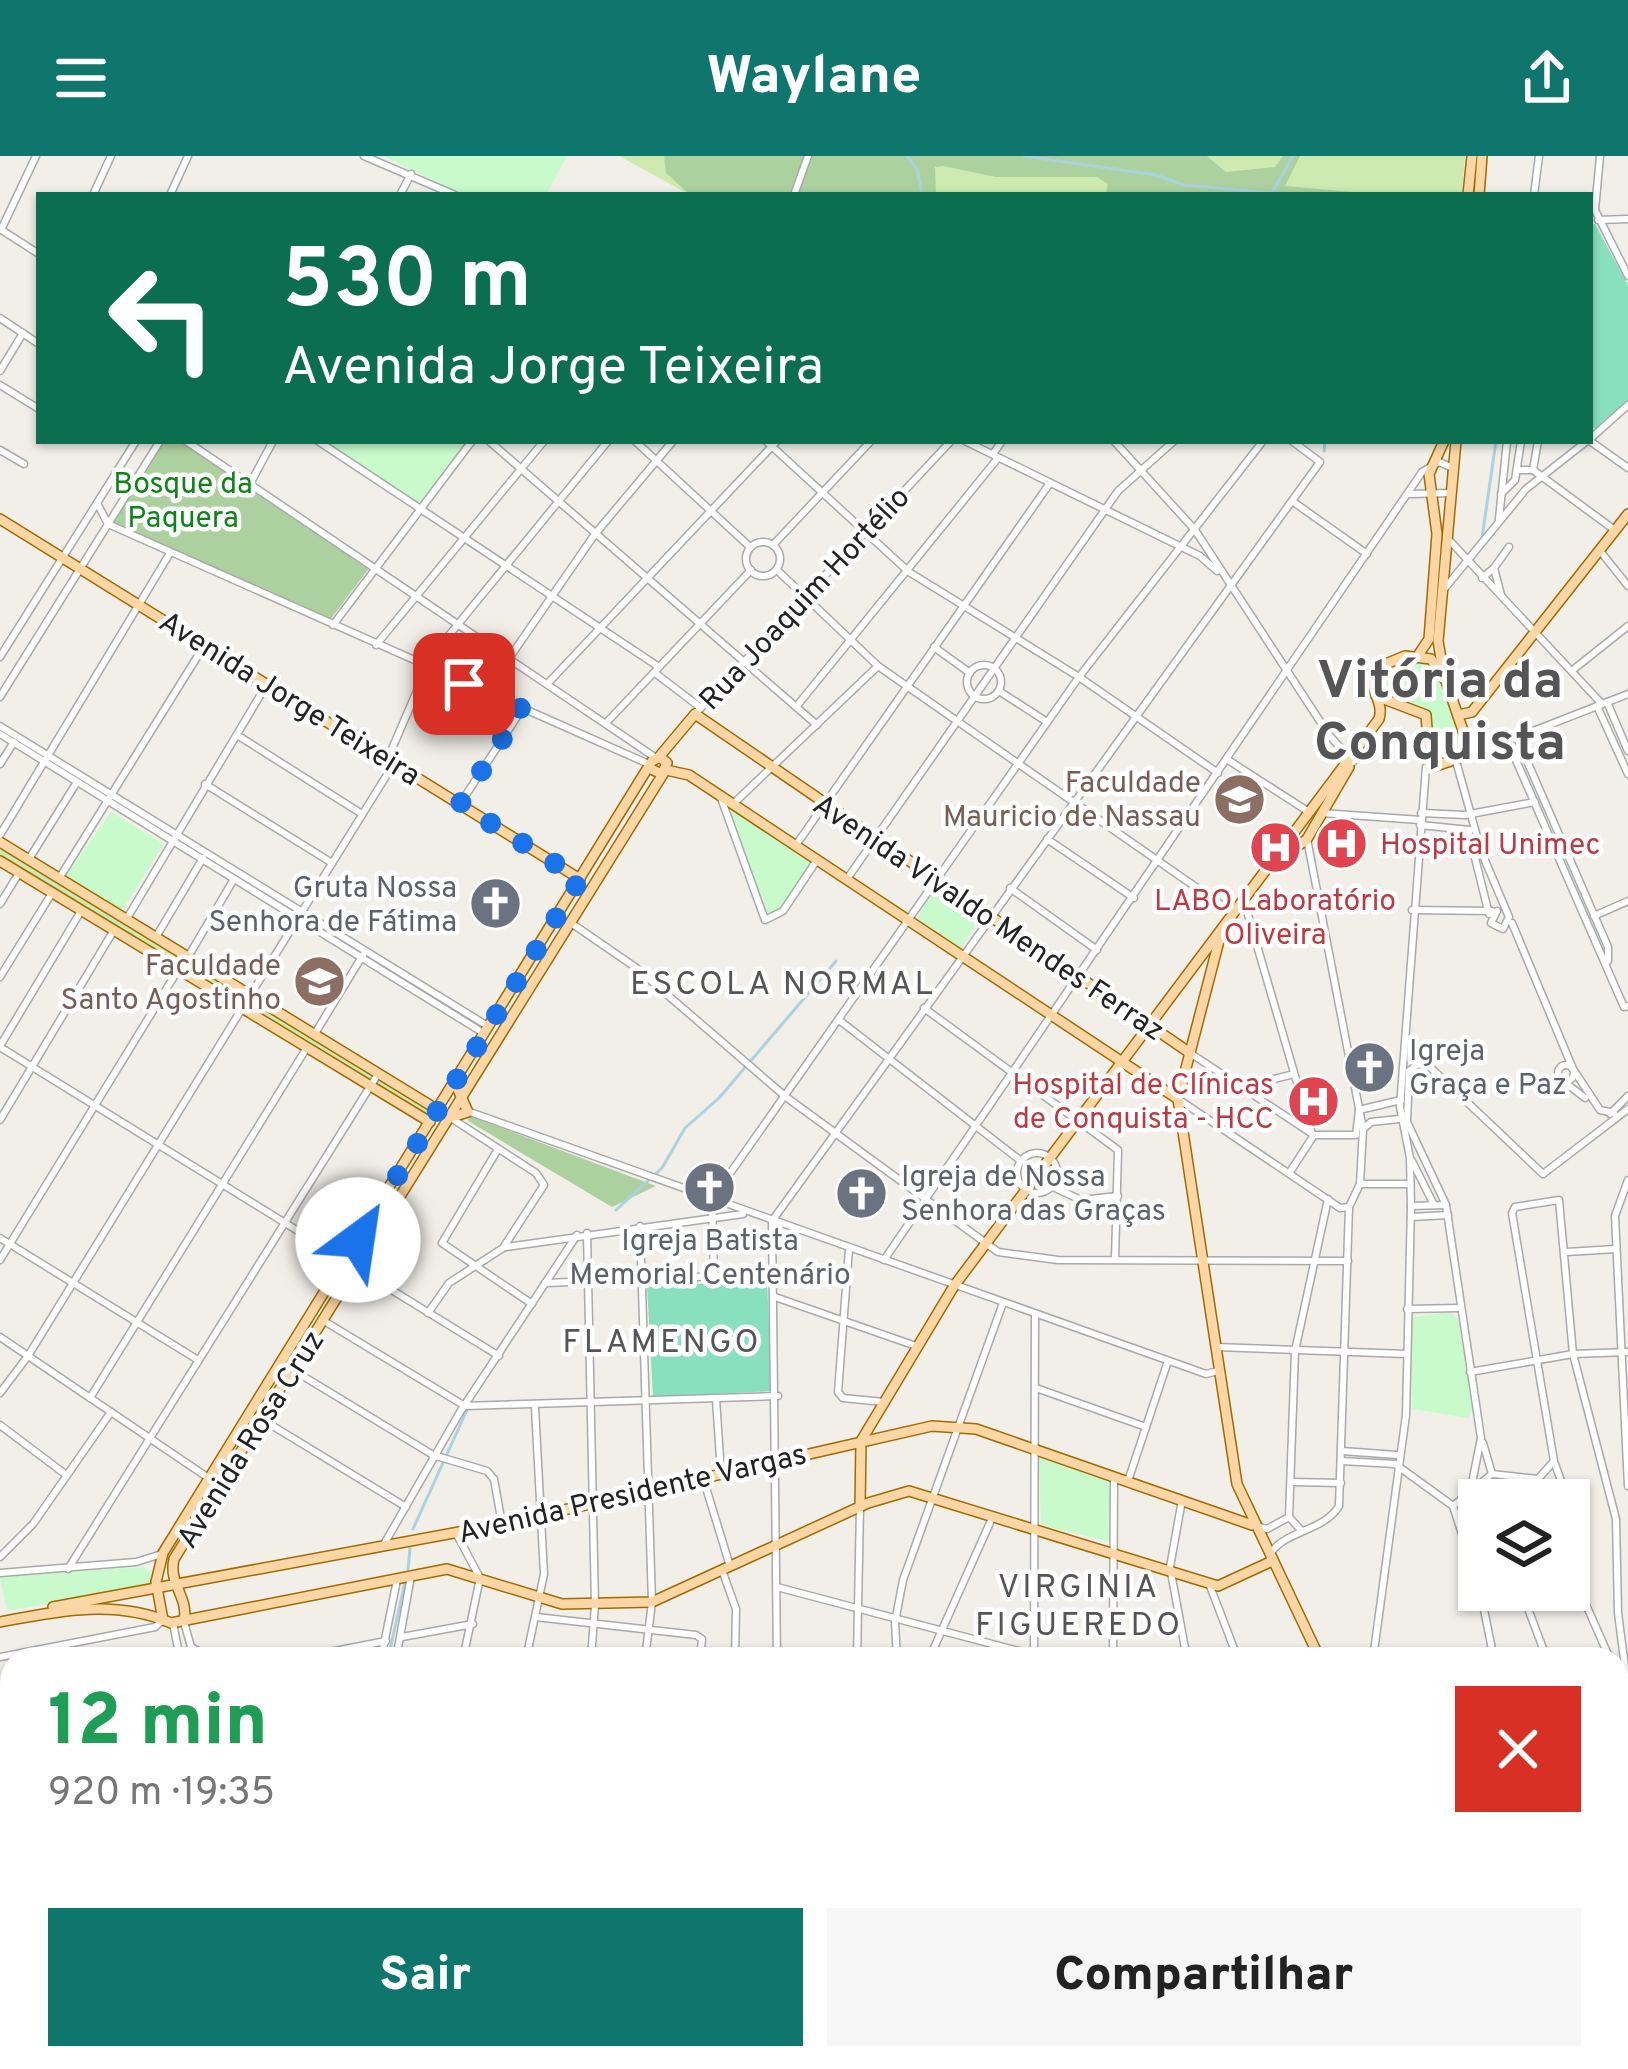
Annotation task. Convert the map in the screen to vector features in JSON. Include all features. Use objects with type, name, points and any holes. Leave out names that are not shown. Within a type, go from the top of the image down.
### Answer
[{"type":"main road","points":[[1468,192],[1472,156]]},
{"type":"main road","points":[[1479,192],[1482,156]]},
{"type":"main road","points":[[860,1507],[861,1442],[954,1286],[1268,868],[1306,839],[1380,716],[1371,681],[1376,668],[1419,654],[1429,639],[1437,514],[1428,481],[1442,444]]},
{"type":"main road","points":[[1445,681],[1438,641],[1456,444]]},
{"type":"main road","points":[[1459,715],[1472,712],[1628,514]]},
{"type":"main road","name":"Avenida Jorge Teixeira","points":[[1,521],[580,879]]},
{"type":"main road","points":[[1376,696],[1407,705],[1427,718],[1426,764],[1433,770],[1469,756],[1472,748],[1445,681],[1434,663],[1419,654]]},
{"type":"main road","points":[[1283,854],[1351,760],[1388,716],[1407,705]]},
{"type":"main road","name":"Rua Joaquim Hortélio","points":[[654,762],[698,711]]},
{"type":"main road","name":"Avenida Vivaldo Mendes Ferraz","points":[[698,711],[769,770],[1190,1053]]},
{"type":"main road","points":[[654,762],[667,762],[665,771],[688,775],[720,795],[1178,1099]]},
{"type":"main road","name":"Avenida Rosa Cruz","points":[[363,1244],[345,1260],[210,1479],[172,1548],[157,1576],[165,1621],[186,1608],[174,1586],[172,1548],[260,1424],[324,1321],[455,1082],[654,762]]},
{"type":"main road","name":"Avenida Rosa Cruz","points":[[438,1118],[464,1107],[514,1011],[665,771]]},
{"type":"main road","points":[[0,838],[378,1074],[438,1118]]},
{"type":"main road","points":[[598,849],[608,849],[611,856]]},
{"type":"main road","points":[[0,861],[306,1049],[438,1118]]},
{"type":"main road","points":[[72,906],[77,888]]},
{"type":"main road","points":[[1238,908],[1208,967],[1178,1099],[1239,1491],[1256,1526]]},
{"type":"main road","points":[[1197,959],[1200,968],[1208,967]]},
{"type":"main road","points":[[503,1005],[508,1012],[514,1011]]},
{"type":"main road","points":[[455,1082],[464,1107]]},
{"type":"main road","points":[[296,1340],[308,1346]]},
{"type":"main road","points":[[246,1421],[260,1424]]},
{"type":"main road","name":"Avenida Presidente Vargas","points":[[0,1619],[502,1524],[932,1426],[958,1426],[1033,1448],[1256,1526]]},
{"type":"main road","points":[[652,1602],[903,1491],[1113,1550],[1209,1583],[1227,1586],[1270,1564]]},
{"type":"main road","points":[[1239,1491],[1313,1647]]},
{"type":"main road","points":[[1238,1519],[1244,1508]]},
{"type":"main road","name":"Avenida Presidente Vargas","points":[[0,1619],[104,1608],[165,1621],[455,1569],[539,1601],[652,1602]]},
{"type":"main road","points":[[160,1602],[174,1586]]},
{"type":"street","points":[[36,156],[1,229],[36,252]]},
{"type":"street","points":[[94,192],[112,156]]},
{"type":"street","points":[[171,192],[188,156]]},
{"type":"street","points":[[364,156],[449,192]]},
{"type":"street","points":[[795,192],[808,156]]},
{"type":"street","points":[[1534,192],[1539,156]]},
{"type":"street","points":[[1602,157],[1594,202],[1598,220],[1624,260],[1628,276]]},
{"type":"street","points":[[402,192],[411,174]]},
{"type":"street","points":[[1598,220],[1628,219]]},
{"type":"street","points":[[0,318],[36,342]]},
{"type":"street","points":[[0,371],[23,333]]},
{"type":"street","points":[[0,386],[36,407]]},
{"type":"street","points":[[1593,436],[1628,405]]},
{"type":"street","points":[[1593,443],[1628,468]]},
{"type":"street","points":[[0,657],[134,444]]},
{"type":"street","points":[[0,697],[158,444]]},
{"type":"street","points":[[190,444],[550,681],[654,762]]},
{"type":"street","points":[[250,484],[271,444]]},
{"type":"street","points":[[322,444],[599,628],[657,670],[698,711]]},
{"type":"street","points":[[333,625],[470,444]]},
{"type":"street","points":[[493,444],[817,725]]},
{"type":"street","points":[[376,645],[542,444]]},
{"type":"street","points":[[250,995],[391,760],[426,667],[606,444]]},
{"type":"street","points":[[638,444],[751,547]]},
{"type":"street","points":[[511,657],[595,534],[670,444]]},
{"type":"street","points":[[550,681],[770,444]]},
{"type":"street","points":[[772,444],[909,572],[1078,677],[1218,773]]},
{"type":"street","points":[[773,545],[868,444]]},
{"type":"street","name":"Rua Joaquim Hortélio","points":[[698,711],[948,444]]},
{"type":"street","points":[[971,444],[1177,545],[1220,574]]},
{"type":"street","points":[[796,706],[909,572],[1001,444]]},
{"type":"street","points":[[1117,444],[1195,530],[1228,586],[1351,760]]},
{"type":"street","points":[[847,878],[1105,512],[1171,444]]},
{"type":"street","points":[[714,1276],[712,1199],[1078,677],[1261,444]]},
{"type":"street","points":[[777,1647],[778,1396],[772,1221],[1320,462],[1296,444]]},
{"type":"street","points":[[1506,484],[1507,444]]},
{"type":"street","points":[[1498,523],[1501,494],[1517,470],[1521,444]]},
{"type":"street","points":[[1533,470],[1537,444]]},
{"type":"street","points":[[1442,591],[1540,476],[1584,444]]},
{"type":"street","points":[[0,450],[24,464]]},
{"type":"street","points":[[884,1260],[1406,496],[1433,463],[1453,468]]},
{"type":"street","points":[[1517,470],[1533,470],[1616,531]]},
{"type":"street","points":[[796,845],[1050,483]]},
{"type":"street","points":[[1406,496],[1420,491],[1432,496],[1450,493]]},
{"type":"street","points":[[1292,501],[1367,554]]},
{"type":"street","points":[[97,503],[108,524],[170,553],[522,709],[654,762]]},
{"type":"street","points":[[1448,538],[1467,564],[1574,669],[1602,704],[1628,751]]},
{"type":"street","points":[[762,542],[773,545],[780,558],[776,570],[760,575],[751,570],[746,556],[751,547],[762,542]]},
{"type":"street","points":[[1482,578],[1508,547]]},
{"type":"street","points":[[1601,552],[1627,583]]},
{"type":"street","points":[[0,838],[170,553]]},
{"type":"street","points":[[1494,568],[1502,596]]},
{"type":"street","points":[[607,722],[751,570]]},
{"type":"street","points":[[776,570],[878,666],[1158,862],[1238,908],[1313,1134],[1289,1173]]},
{"type":"street","points":[[1574,669],[1628,626]]},
{"type":"street","points":[[60,877],[206,644]]},
{"type":"street","points":[[933,646],[970,673]]},
{"type":"street","points":[[970,673],[984,665],[994,668],[1001,676],[999,692]]},
{"type":"street","points":[[733,804],[878,666]]},
{"type":"street","points":[[970,673],[968,687],[974,695],[984,699],[999,692]]},
{"type":"street","points":[[126,920],[267,684]]},
{"type":"street","points":[[999,692],[1047,722]]},
{"type":"street","points":[[1469,756],[1628,694]]},
{"type":"street","points":[[1602,704],[1628,774]]},
{"type":"street","points":[[460,804],[522,709]]},
{"type":"street","points":[[0,730],[77,782],[110,798]]},
{"type":"street","points":[[0,730],[487,1031]]},
{"type":"street","points":[[236,735],[362,814]]},
{"type":"street","points":[[1517,738],[1609,951],[1606,964]]},
{"type":"street","points":[[0,764],[14,742]]},
{"type":"street","points":[[1508,742],[1626,1006]]},
{"type":"street","points":[[1228,760],[1310,812],[1420,819],[1471,829]]},
{"type":"street","points":[[1456,761],[1499,930],[1509,917]]},
{"type":"street","points":[[1374,1647],[1396,1459],[1406,1415],[1415,1206],[1399,1102],[1426,764]]},
{"type":"street","points":[[29,859],[77,782]]},
{"type":"street","points":[[205,784],[332,863]]},
{"type":"street","points":[[720,795],[761,917],[781,914],[817,860]]},
{"type":"street","points":[[1420,819],[1534,802]]},
{"type":"street","points":[[1471,829],[1574,1070],[1618,1111]]},
{"type":"street","points":[[173,837],[234,879],[301,915]]},
{"type":"street","points":[[1047,838],[1134,898]]},
{"type":"street","points":[[1270,1564],[1304,1529],[1331,1517],[1339,1506],[1349,1207],[1360,1184],[1365,1127],[1306,839]]},
{"type":"street","points":[[1283,854],[1307,855]]},
{"type":"street","points":[[155,938],[203,858]]},
{"type":"street","points":[[0,904],[19,874]]},
{"type":"street","points":[[188,957],[234,879]]},
{"type":"street","points":[[1010,888],[1097,950]]},
{"type":"street","points":[[0,977],[52,893]]},
{"type":"street","points":[[1594,916],[1628,901]]},
{"type":"street","points":[[72,906],[0,1046],[345,1260]]},
{"type":"street","points":[[1412,910],[1509,917]]},
{"type":"street","points":[[569,922],[635,968],[786,1097],[985,1244],[1024,1258],[1348,1261]]},
{"type":"street","points":[[0,1120],[114,930]]},
{"type":"street","points":[[314,1035],[363,954]]},
{"type":"street","points":[[0,1260],[178,970]]},
{"type":"street","points":[[1,1390],[28,1356],[243,1007]]},
{"type":"street","points":[[924,1008],[1118,1150],[1115,1261]]},
{"type":"street","points":[[839,1020],[1021,1161]]},
{"type":"street","points":[[90,1398],[306,1049]]},
{"type":"street","name":"Avenida Vivaldo Mendes Ferraz","points":[[1190,1053],[1313,1134]]},
{"type":"street","points":[[1401,1060],[1413,1053],[1415,1065],[1403,1116],[1446,1204],[1476,1409],[1492,1474]]},
{"type":"street","points":[[1401,1060],[1430,1067],[1539,1173],[1548,1171],[1618,1111],[1628,1096]]},
{"type":"street","points":[[1574,1070],[1559,1069],[1563,1081],[1599,1115],[1618,1111]]},
{"type":"street","points":[[1563,1081],[1572,1080],[1574,1070]]},
{"type":"street","points":[[68,1569],[378,1074]]},
{"type":"street","points":[[1242,1087],[1294,1074]]},
{"type":"street","points":[[1178,1099],[1328,1199],[1349,1207]]},
{"type":"street","points":[[1359,1110],[1399,1102]]},
{"type":"street","points":[[464,1107],[749,1214],[1168,1360],[1220,1383]]},
{"type":"street","points":[[1352,1137],[1359,1132],[1359,1110]]},
{"type":"street","points":[[1365,1127],[1403,1116]]},
{"type":"street","points":[[438,1118],[542,1178],[539,1194],[503,1249]]},
{"type":"street","points":[[1313,1134],[1352,1137],[1362,1143]]},
{"type":"street","points":[[498,1149],[442,1240],[445,1250],[532,1304]]},
{"type":"street","points":[[1052,1187],[1057,1172],[1049,1157],[1033,1154],[1021,1161],[1017,1170],[1025,1189],[1035,1193],[1052,1187],[1081,1200],[1118,1196]]},
{"type":"street","points":[[1410,1158],[1434,1205]]},
{"type":"street","points":[[1628,1180],[1619,1201],[1616,1249],[1625,1353],[1628,1486]]},
{"type":"street","points":[[1360,1184],[1411,1186]]},
{"type":"street","points":[[1289,1517],[1295,1351],[1328,1199]]},
{"type":"street","points":[[1560,1479],[1553,1461],[1512,1217],[1515,1207],[1559,1200],[1573,1354],[1616,1519],[1623,1647]]},
{"type":"street","points":[[1619,1201],[1628,1205]]},
{"type":"street","points":[[1415,1206],[1446,1204]]},
{"type":"street","points":[[428,1312],[449,1283],[503,1249],[582,1234],[749,1214]]},
{"type":"street","points":[[1411,1220],[1448,1215]]},
{"type":"street","points":[[640,1226],[652,1602],[647,1647]]},
{"type":"street","points":[[582,1234],[589,1282],[593,1647]]},
{"type":"street","points":[[383,1546],[440,1457],[465,1406],[582,1234]]},
{"type":"street","points":[[0,1238],[198,1360]]},
{"type":"street","points":[[849,1249],[839,1395],[884,1402]]},
{"type":"street","points":[[1566,1252],[1616,1249]]},
{"type":"street","points":[[356,1268],[499,1356]]},
{"type":"street","points":[[545,1283],[772,1274]]},
{"type":"street","points":[[775,1297],[916,1346]]},
{"type":"street","points":[[897,1647],[896,1618],[931,1498],[1003,1303]]},
{"type":"street","points":[[1407,1309],[1459,1308]]},
{"type":"street","points":[[1034,1647],[1035,1314]]},
{"type":"street","points":[[324,1321],[465,1406],[536,1408],[778,1396]]},
{"type":"street","points":[[0,1337],[210,1479]]},
{"type":"street","points":[[1215,1347],[1406,1354]]},
{"type":"street","points":[[1470,1372],[1573,1354],[1625,1353]]},
{"type":"street","points":[[1128,1480],[1168,1360]]},
{"type":"street","points":[[293,1370],[440,1457],[493,1476],[502,1524]]},
{"type":"street","points":[[1205,1374],[1218,1371]]},
{"type":"street","points":[[1035,1388],[1146,1427]]},
{"type":"street","points":[[716,1399],[721,1473]]},
{"type":"street","points":[[529,1647],[539,1601],[542,1514],[536,1408]]},
{"type":"street","points":[[0,1556],[33,1524],[111,1412]]},
{"type":"street","points":[[260,1424],[406,1507]]},
{"type":"street","points":[[0,1425],[65,1474]]},
{"type":"street","points":[[1472,1479],[1481,1438]]},
{"type":"street","points":[[1342,1451],[1396,1459],[1453,1506],[1458,1521]]},
{"type":"street","points":[[1342,1461],[1396,1459]]},
{"type":"street","points":[[1533,1479],[1546,1475],[1553,1461]]},
{"type":"street","points":[[1486,1479],[1492,1474],[1524,1479]]},
{"type":"street","points":[[1113,1647],[1114,1477]]},
{"type":"street","points":[[703,1478],[738,1618],[737,1647]]},
{"type":"street","points":[[1292,1482],[1341,1483]]},
{"type":"street","points":[[1290,1496],[1303,1483]]},
{"type":"street","points":[[1182,1500],[1169,1568],[1185,1647]]},
{"type":"street","points":[[1453,1506],[1458,1502]]},
{"type":"street","points":[[857,1647],[860,1507]]},
{"type":"street","points":[[935,1647],[993,1516]]},
{"type":"street","points":[[1289,1517],[1304,1529]]},
{"type":"street","points":[[1256,1526],[1289,1517]]},
{"type":"street","points":[[456,1533],[480,1578],[466,1647]]},
{"type":"street","points":[[0,1573],[136,1562],[172,1548]]},
{"type":"street","points":[[136,1562],[150,1567],[157,1576]]},
{"type":"street","points":[[399,1647],[411,1576]]},
{"type":"street","points":[[384,1647],[397,1578]]},
{"type":"street","points":[[1209,1583],[1233,1647]]},
{"type":"street","points":[[777,1587],[999,1647]]},
{"type":"street","points":[[1485,1611],[1492,1647]]},
{"type":"street","points":[[1529,1611],[1542,1647]]},
{"type":"street","points":[[1588,1611],[1604,1647]]},
{"type":"street","points":[[536,1617],[700,1636],[700,1647]]},
{"type":"street","points":[[46,1647],[165,1621]]},
{"type":"street","name":"Avenida Rosa Cruz","points":[[165,1621],[175,1647]]},
{"type":"street","name":"Avenida Rosa Cruz","points":[[165,1621],[190,1647]]},
{"type":"street","points":[[402,1637],[473,1624]]},
{"type":"street","points":[[355,1647],[386,1641]]},
{"type":"green space","points":[[383,156],[567,156],[548,192],[458,192]]},
{"type":"green space","points":[[619,156],[1465,156],[1462,192],[685,192]]},
{"type":"green space","points":[[664,156],[1207,156],[1226,172],[1275,167],[1283,156],[1300,156],[1285,186],[1354,192],[1106,192],[1108,184],[1097,177],[996,177],[943,166],[935,167],[936,192],[687,192],[666,173]]},
{"type":"green space","points":[[1593,224],[1628,285],[1628,401],[1596,429],[1593,428]]},
{"type":"green space","name":"Bosque da Paquera","points":[[159,444],[185,444],[370,567],[330,620],[113,522]]},
{"type":"green space","points":[[323,444],[466,444],[420,509]]},
{"type":"green space","points":[[1394,659],[1434,663],[1472,748],[1433,770],[1428,721],[1382,699],[1373,674]]},
{"type":"green space","points":[[725,802],[814,861],[779,912],[769,914],[762,907]]},
{"type":"green space","points":[[111,812],[164,844],[122,911],[66,876]]},
{"type":"green space","points":[[0,841],[431,1108],[426,1117],[0,861]]},
{"type":"green space","points":[[939,890],[980,917],[960,950],[917,918],[932,891]]},
{"type":"green space","points":[[469,1116],[656,1186],[612,1207],[468,1121]]},
{"type":"green space","points":[[767,1281],[772,1391],[653,1397],[647,1286]]},
{"type":"green space","points":[[1451,1312],[1458,1320],[1473,1407],[1468,1418],[1412,1409],[1411,1317]]},
{"type":"green space","points":[[1048,1455],[1112,1478],[1111,1542],[1041,1525],[1039,1458]]},
{"type":"green space","points":[[143,1567],[153,1574],[152,1586],[7,1611],[0,1577]]},
{"type":"waterway","points":[[907,156],[917,169],[921,192]]},
{"type":"waterway","points":[[1024,156],[1156,175],[1184,185],[1260,192]]},
{"type":"waterway","points":[[1273,191],[1293,156]]},
{"type":"waterway","points":[[1324,451],[1325,444]]},
{"type":"waterway","points":[[1482,538],[1496,444]]},
{"type":"waterway","points":[[616,1210],[662,1168],[685,1128],[719,1098],[836,961]]},
{"type":"waterway","points":[[413,1529],[467,1410]]},
{"type":"waterway","points":[[408,1569],[410,1548]]},
{"type":"waterway","points":[[391,1647],[405,1582]]},
{"type":"place","name":"Faculdade Mauricio de Nassau","points":[[1240,799]]},
{"type":"place","name":"Hospital Unimec","points":[[1341,844]]},
{"type":"place","name":"LABO Laboratório Oliveira","points":[[1275,848]]},
{"type":"place","name":"Gruta Nossa Senhora de Fátima","points":[[496,904]]},
{"type":"place","name":"Faculdade Santo Agostinho","points":[[320,982]]},
{"type":"place","name":"Igreja Graça e Paz","points":[[1370,1067]]},
{"type":"place","name":"Hospital de Clínicas de Conquista - HCC","points":[[1313,1101]]},
{"type":"place","name":"Igreja Batista Memorial Centenário","points":[[710,1188]]},
{"type":"place","name":"Igreja de Nossa Senhora das Graças","points":[[862,1193]]},
{"type":"district","name":"Vitória da Conquista","points":[[1440,709]]},
{"type":"district","name":"ESCOLA NORMAL","points":[[783,982]]},
{"type":"district","name":"FLAMENGO","points":[[662,1340]]},
{"type":"district","name":"VIRGINIA FIGUEREDO","points":[[1079,1604]]},
{"type":"route","points":[[358,1240],[580,879],[460,804],[522,709],[464,684]]}]
